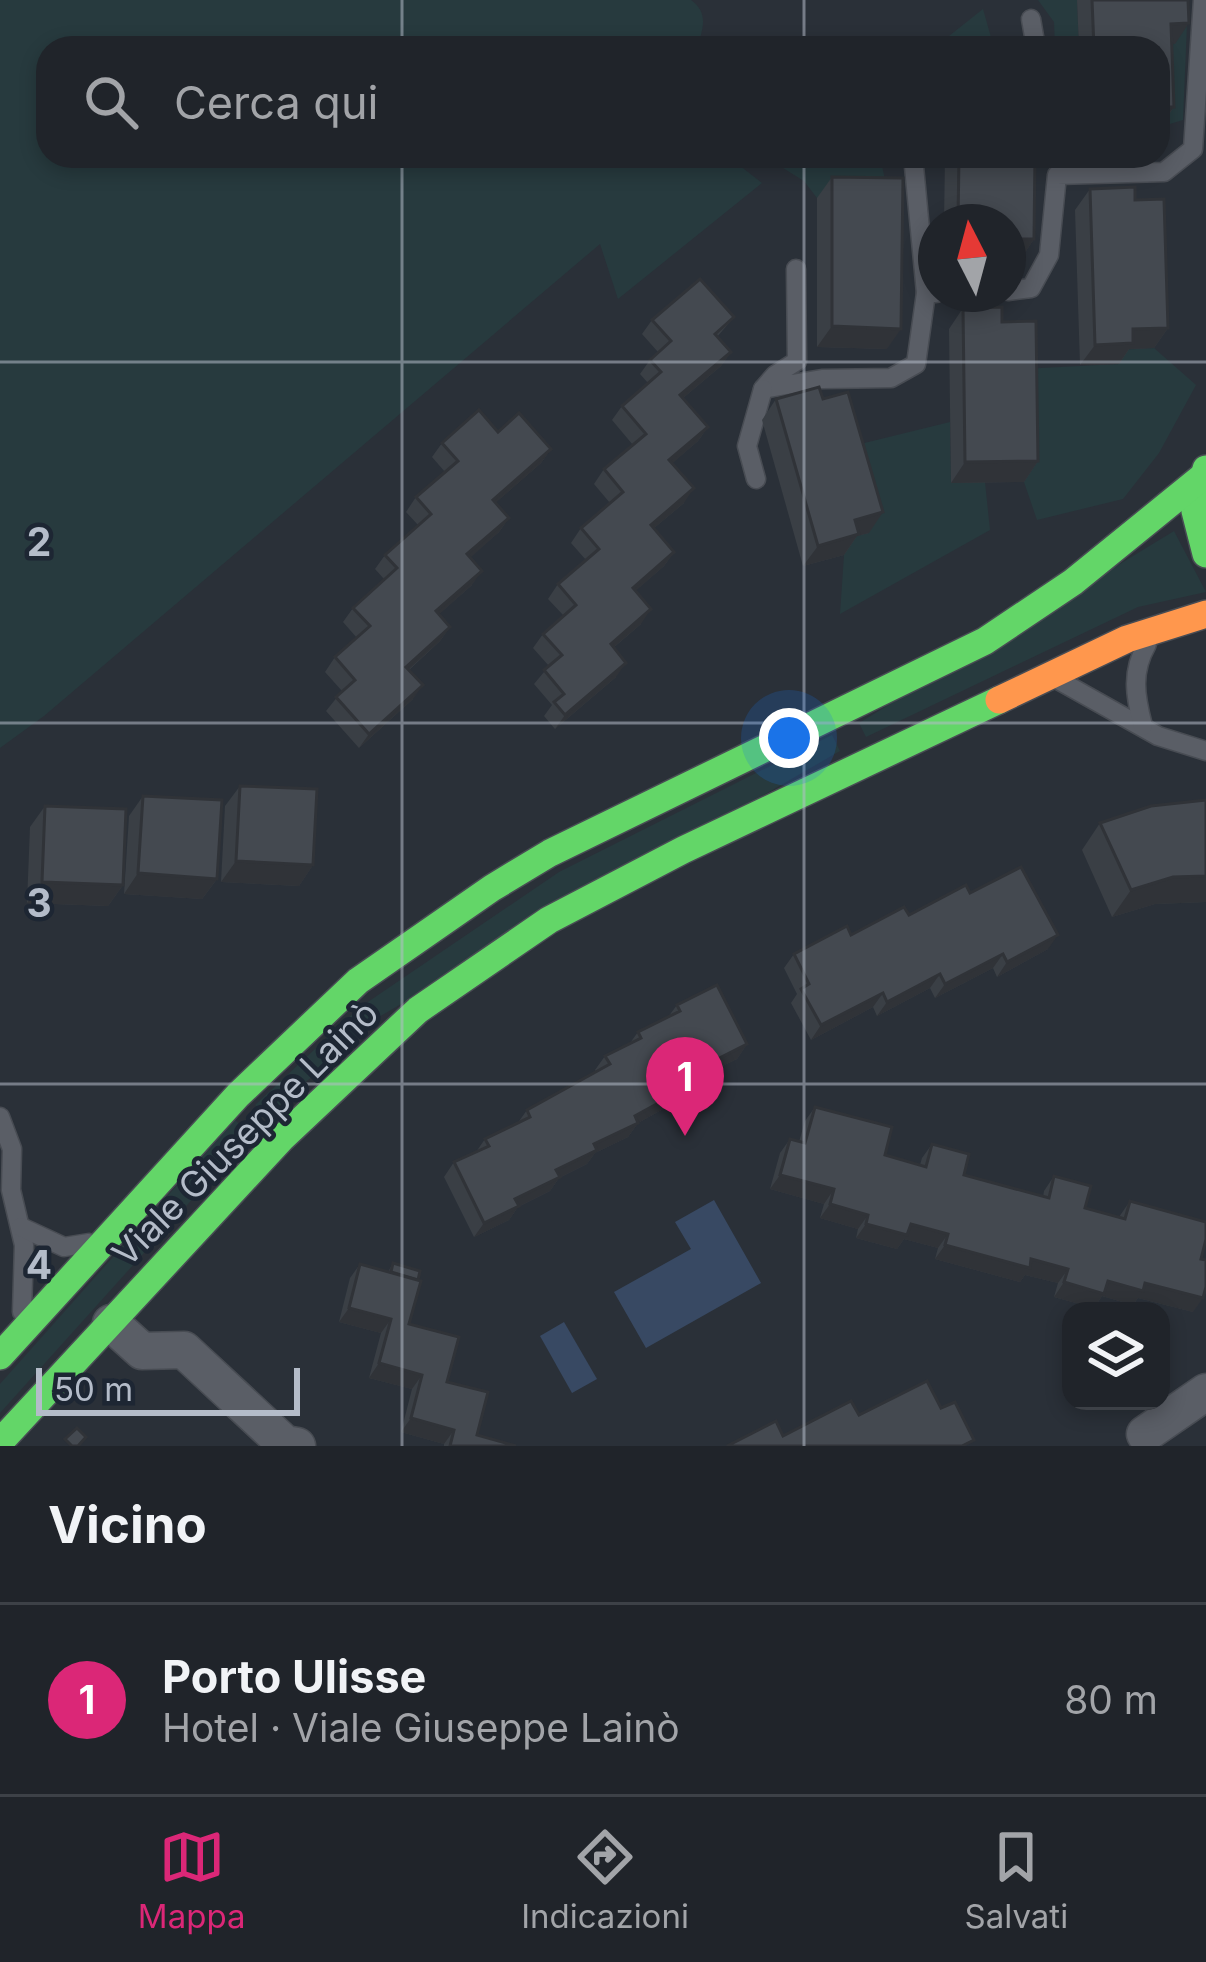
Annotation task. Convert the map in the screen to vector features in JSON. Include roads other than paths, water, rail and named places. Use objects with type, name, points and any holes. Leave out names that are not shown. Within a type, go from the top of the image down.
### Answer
[{"type":"main road","points":[[1204,473],[1195,511],[1206,554]]},
{"type":"main road","name":"Viale Giuseppe Lainò","points":[[0,1356],[238,1095],[358,981],[550,853],[985,641],[1087,572],[1204,473]]},
{"type":"main road","name":"Viale Giuseppe Lainò","points":[[0,1442],[280,1139],[418,1010],[455,984],[549,920],[683,850],[1127,639],[1206,614]]},
{"type":"street","points":[[110,1323],[142,1351],[184,1350],[285,1444],[297,1446]]},
{"type":"street","points":[[1145,1434],[1206,1392]]},
{"type":"lane","points":[[1170,167],[1193,149],[1203,0]]},
{"type":"lane","points":[[1031,19],[1034,36]]},
{"type":"lane","points":[[915,168],[919,204]]},
{"type":"lane","points":[[1026,289],[1031,288],[1049,255],[1055,168]]},
{"type":"lane","points":[[1102,168],[1164,172],[1169,168]]},
{"type":"lane","points":[[756,479],[747,446],[763,389],[797,361],[796,269]]},
{"type":"lane","points":[[763,389],[822,379],[891,378],[916,364],[927,312]]},
{"type":"lane","points":[[1144,726],[1137,700],[1136,663],[1155,630]]},
{"type":"lane","points":[[1052,677],[1158,736],[1206,752]]},
{"type":"lane","points":[[0,1117],[12,1149],[12,1216],[26,1289],[20,1334]]},
{"type":"lane","points":[[12,1216],[64,1246],[105,1240]]},
{"type":"water","points":[[714,1200],[761,1283],[646,1348],[614,1292],[691,1249],[675,1222]]},
{"type":"water","points":[[564,1322],[597,1379],[572,1393],[540,1336]]},
{"type":"place","name":"Porto Ulisse","points":[[685,1136]]}]
